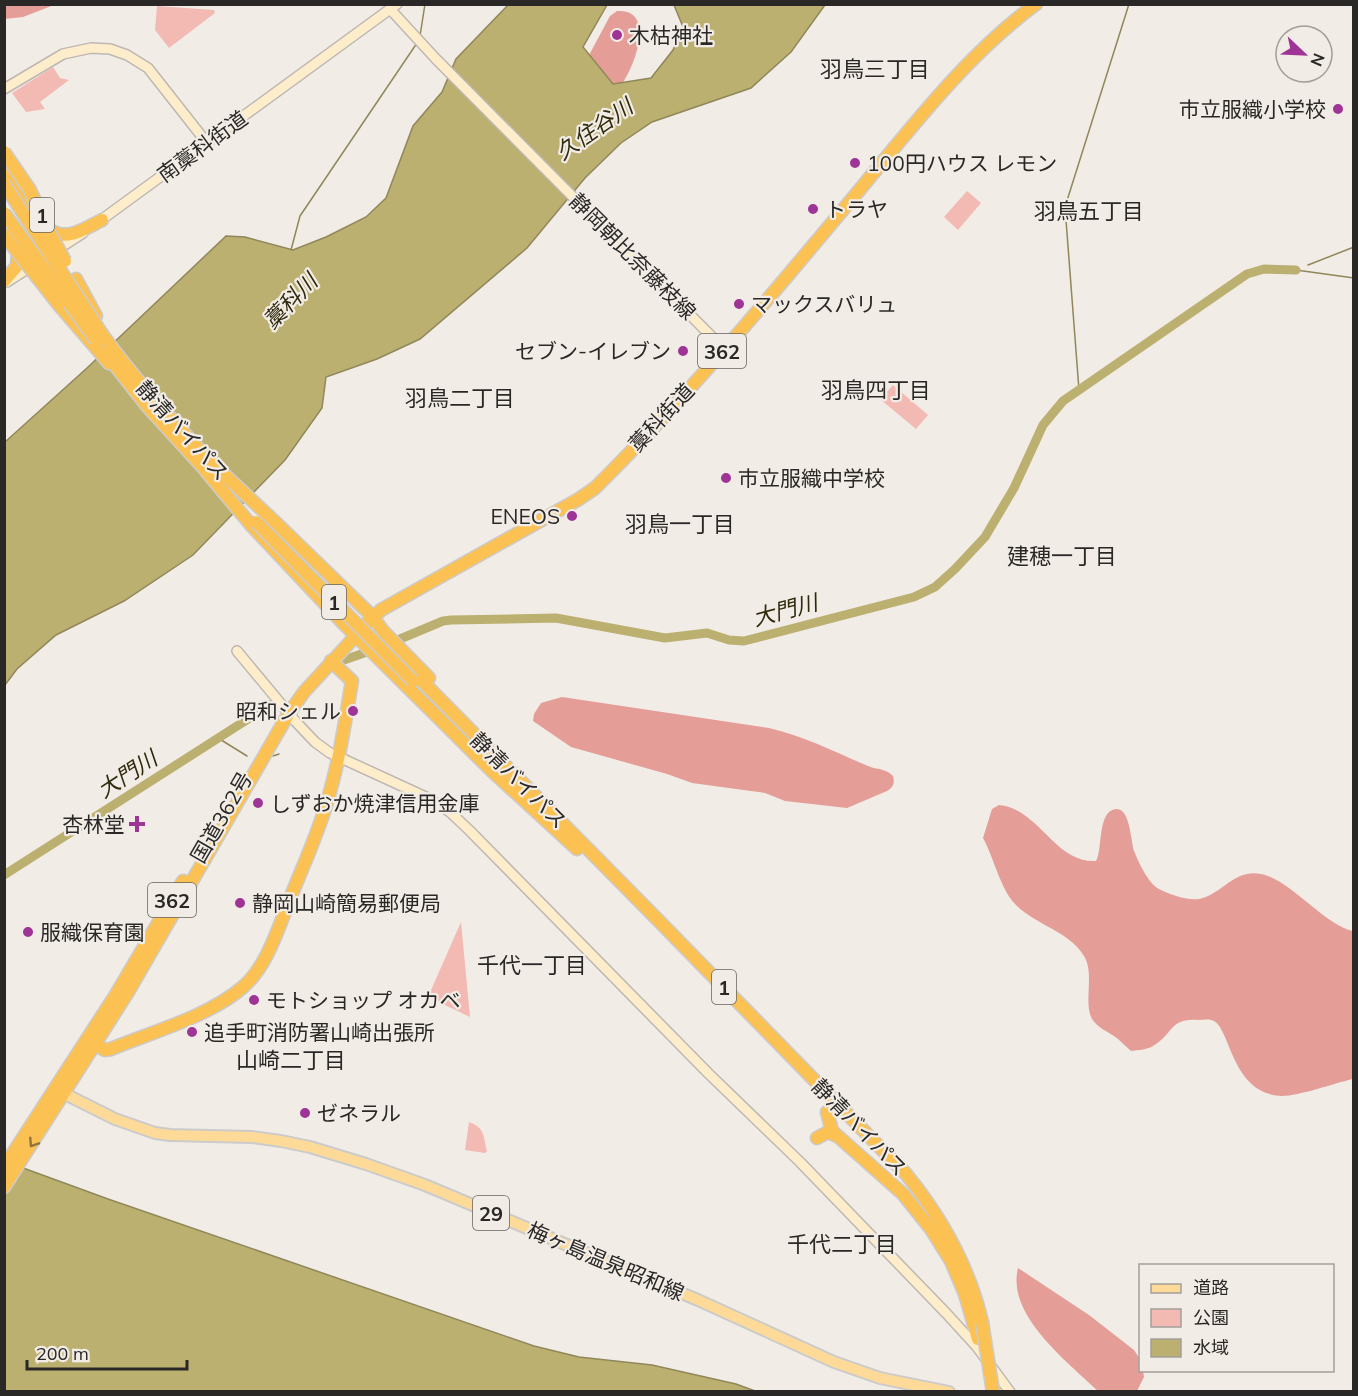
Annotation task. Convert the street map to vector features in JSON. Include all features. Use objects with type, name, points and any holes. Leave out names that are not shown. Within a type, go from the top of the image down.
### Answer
[{"type":"highway","name":"藁科街道","points":[[355,634],[373,617],[442,574],[489,550],[596,488],[724,348],[965,67],[1011,23],[1036,4]]},
{"type":"highway","name":"1","points":[[4,152],[30,190],[47,228],[133,382]]},
{"type":"highway","name":"1","points":[[4,168],[62,248]]},
{"type":"highway","name":"静清バイパス","points":[[4,184],[133,382]]},
{"type":"highway","name":"静清バイパス","points":[[4,213],[66,301],[133,382],[190,441],[210,469],[602,868],[886,1164],[925,1210],[951,1255],[979,1323],[978,1339],[986,1392]]},
{"type":"highway","name":"1","points":[[50,231],[57,235],[69,235],[102,219]]},
{"type":"highway","name":"1","points":[[4,226],[31,268]]},
{"type":"highway","name":"1","points":[[4,235],[58,305],[133,382]]},
{"type":"highway","name":"1","points":[[4,282],[17,267],[18,248]]},
{"type":"highway","name":"1","points":[[210,469],[274,520],[373,617],[383,632],[561,816],[582,844]]},
{"type":"highway","name":"1","points":[[210,469],[251,525],[355,634],[492,771],[602,868]]},
{"type":"highway","name":"国道362号","points":[[4,1167],[95,1044],[170,921],[287,710],[355,634]]},
{"type":"highway","name":"国道362号","points":[[4,1187],[115,996],[287,710],[320,663],[347,637],[355,634]]},
{"type":"highway","points":[[95,1044],[105,1050],[111,1049],[198,1014],[234,994],[250,980],[272,945],[327,802],[338,757],[352,681],[331,661]]},
{"type":"highway","name":"静清バイパス","points":[[416,679],[582,844],[602,868]]},
{"type":"highway","points":[[835,1094],[846,1101],[915,1174],[958,1243],[977,1290],[979,1323],[993,1392]]},
{"type":"highway","points":[[836,1112],[830,1128],[903,1194],[931,1229],[951,1261],[979,1323]]},
{"type":"highway","points":[[817,1138],[828,1132],[837,1136]]},
{"type":"main road","name":"梅ヶ島温泉昭和線","points":[[58,1094],[115,1119],[155,1133],[170,1136],[252,1137],[281,1141],[366,1164],[425,1185],[618,1266],[834,1362],[880,1378],[949,1392]]},
{"type":"street","name":"静岡朝比奈藤枝線","points":[[393,7],[436,58],[724,348]]},
{"type":"street","name":"南藁科街道","points":[[4,282],[62,248],[393,7]]},
{"type":"street","points":[[4,89],[63,54],[84,49],[110,49],[148,68],[207,143]]},
{"type":"street","points":[[237,651],[315,741],[338,757],[428,798],[450,812],[470,831],[800,1162],[940,1307],[977,1347],[1010,1392]]},
{"type":"green space","points":[[157,6],[214,10],[215,13],[169,48],[155,30]]},
{"type":"green space","points":[[53,67],[60,78],[69,80],[40,102],[45,109],[26,112],[12,93]]},
{"type":"green space","points":[[967,191],[981,203],[958,230],[944,217]]},
{"type":"green space","points":[[893,385],[928,415],[916,429],[880,399]]},
{"type":"green space","points":[[461,922],[470,1017],[428,997]]},
{"type":"green space","points":[[469,1122],[478,1127],[482,1133],[487,1151],[485,1153],[465,1150]]},
{"type":"shaded area","points":[[4,5],[54,5],[23,17],[5,19]]},
{"type":"shaded area","points":[[617,11],[630,13],[637,20],[639,31],[635,58],[617,90],[588,57],[610,16]]},
{"type":"shaded area","points":[[562,697],[782,731],[887,772],[893,776],[894,783],[887,791],[847,808],[785,801],[765,793],[692,783],[571,747],[533,721],[534,714],[541,703]]},
{"type":"shaded area","points":[[999,805],[1026,816],[1069,854],[1081,859],[1096,861],[1106,816],[1110,811],[1121,810],[1127,819],[1138,861],[1148,878],[1159,889],[1184,898],[1199,899],[1207,897],[1243,875],[1261,874],[1284,884],[1330,920],[1353,931],[1353,1079],[1307,1092],[1282,1096],[1265,1092],[1251,1084],[1234,1058],[1218,1024],[1211,1020],[1182,1022],[1153,1046],[1131,1051],[1099,1027],[1092,1019],[1088,1005],[1089,971],[1078,947],[1023,911],[1015,904],[1001,881],[983,838],[992,809]]},
{"type":"shaded area","points":[[1018,1268],[1089,1315],[1134,1350],[1139,1358],[1139,1372],[1143,1372],[1144,1377],[1137,1391],[1098,1391],[1042,1336],[1021,1303],[1017,1286]]},
{"type":"water","points":[[508,5],[607,5],[583,47],[613,84],[651,78],[673,50],[683,27],[674,5],[825,5],[791,52],[751,88],[652,122],[621,143],[585,178],[527,248],[420,339],[377,359],[326,377],[322,408],[285,460],[193,555],[124,601],[56,635],[17,669],[5,685],[5,442],[226,236],[245,237],[293,250],[366,217],[386,198],[413,126],[442,92],[456,59]]},
{"type":"water","points":[[4,1161],[534,1346],[579,1357],[652,1365],[736,1384],[755,1391],[5,1391]]},
{"type":"waterway","points":[[420,36],[425,4]]},
{"type":"waterway","points":[[1079,390],[1065,207],[1129,4]]},
{"type":"waterway","points":[[291,250],[300,216],[417,43]]},
{"type":"waterway","points":[[1308,265],[1354,247]]},
{"type":"waterway","name":"大門川","points":[[400,639],[443,621],[556,618],[665,638],[707,633],[729,640],[744,641],[914,597],[935,587],[985,537],[1014,488],[1043,425],[1063,401],[1247,274],[1264,269],[1296,270]]},
{"type":"waterway","points":[[1296,270],[1354,278]]},
{"type":"waterway","name":"大門川","points":[[341,661],[370,651]]},
{"type":"waterway","name":"大門川","points":[[4,875],[270,705]]},
{"type":"waterway","points":[[218,738],[247,756]]},
{"type":"waterway","points":[[273,756],[279,754]]},
{"type":"place","name":"木枯神社","points":[[617,35]]},
{"type":"place","name":"市立服織小学校","points":[[1338,109]]},
{"type":"place","name":"100円ハウス レモン","points":[[855,163]]},
{"type":"place","name":"トラヤ","points":[[813,209]]},
{"type":"place","name":"マックスバリュ","points":[[739,304]]},
{"type":"place","name":"セブン-イレブン","points":[[683,351]]},
{"type":"place","name":"市立服織中学校","points":[[726,478]]},
{"type":"place","name":"ENEOS","points":[[572,516]]},
{"type":"place","name":"昭和シェル","points":[[353,711]]},
{"type":"place","name":"しずおか焼津信用金庫","points":[[258,803]]},
{"type":"place","name":"杏林堂","points":[[137,824]]},
{"type":"place","name":"静岡山崎簡易郵便局","points":[[240,903]]},
{"type":"place","name":"服織保育園","points":[[28,932]]},
{"type":"place","name":"モトショップ オカベ","points":[[254,1000]]},
{"type":"place","name":"追手町消防署山崎出張所","points":[[192,1032]]},
{"type":"place","name":"ゼネラル","points":[[305,1113]]},
{"type":"district","name":"羽鳥三丁目","points":[[875,69]]},
{"type":"district","name":"羽鳥五丁目","points":[[1089,211]]},
{"type":"district","name":"羽鳥四丁目","points":[[876,390]]},
{"type":"district","name":"羽鳥二丁目","points":[[460,398]]},
{"type":"district","name":"羽鳥一丁目","points":[[680,524]]},
{"type":"district","name":"建穂一丁目","points":[[1062,556]]},
{"type":"district","name":"千代一丁目","points":[[532,965]]},
{"type":"district","name":"山崎二丁目","points":[[291,1060]]},
{"type":"district","name":"千代二丁目","points":[[842,1244]]},
{"type":"water label","name":"久住谷川","points":[[594,129]]},
{"type":"water label","name":"藁科川","points":[[290,301]]}]
